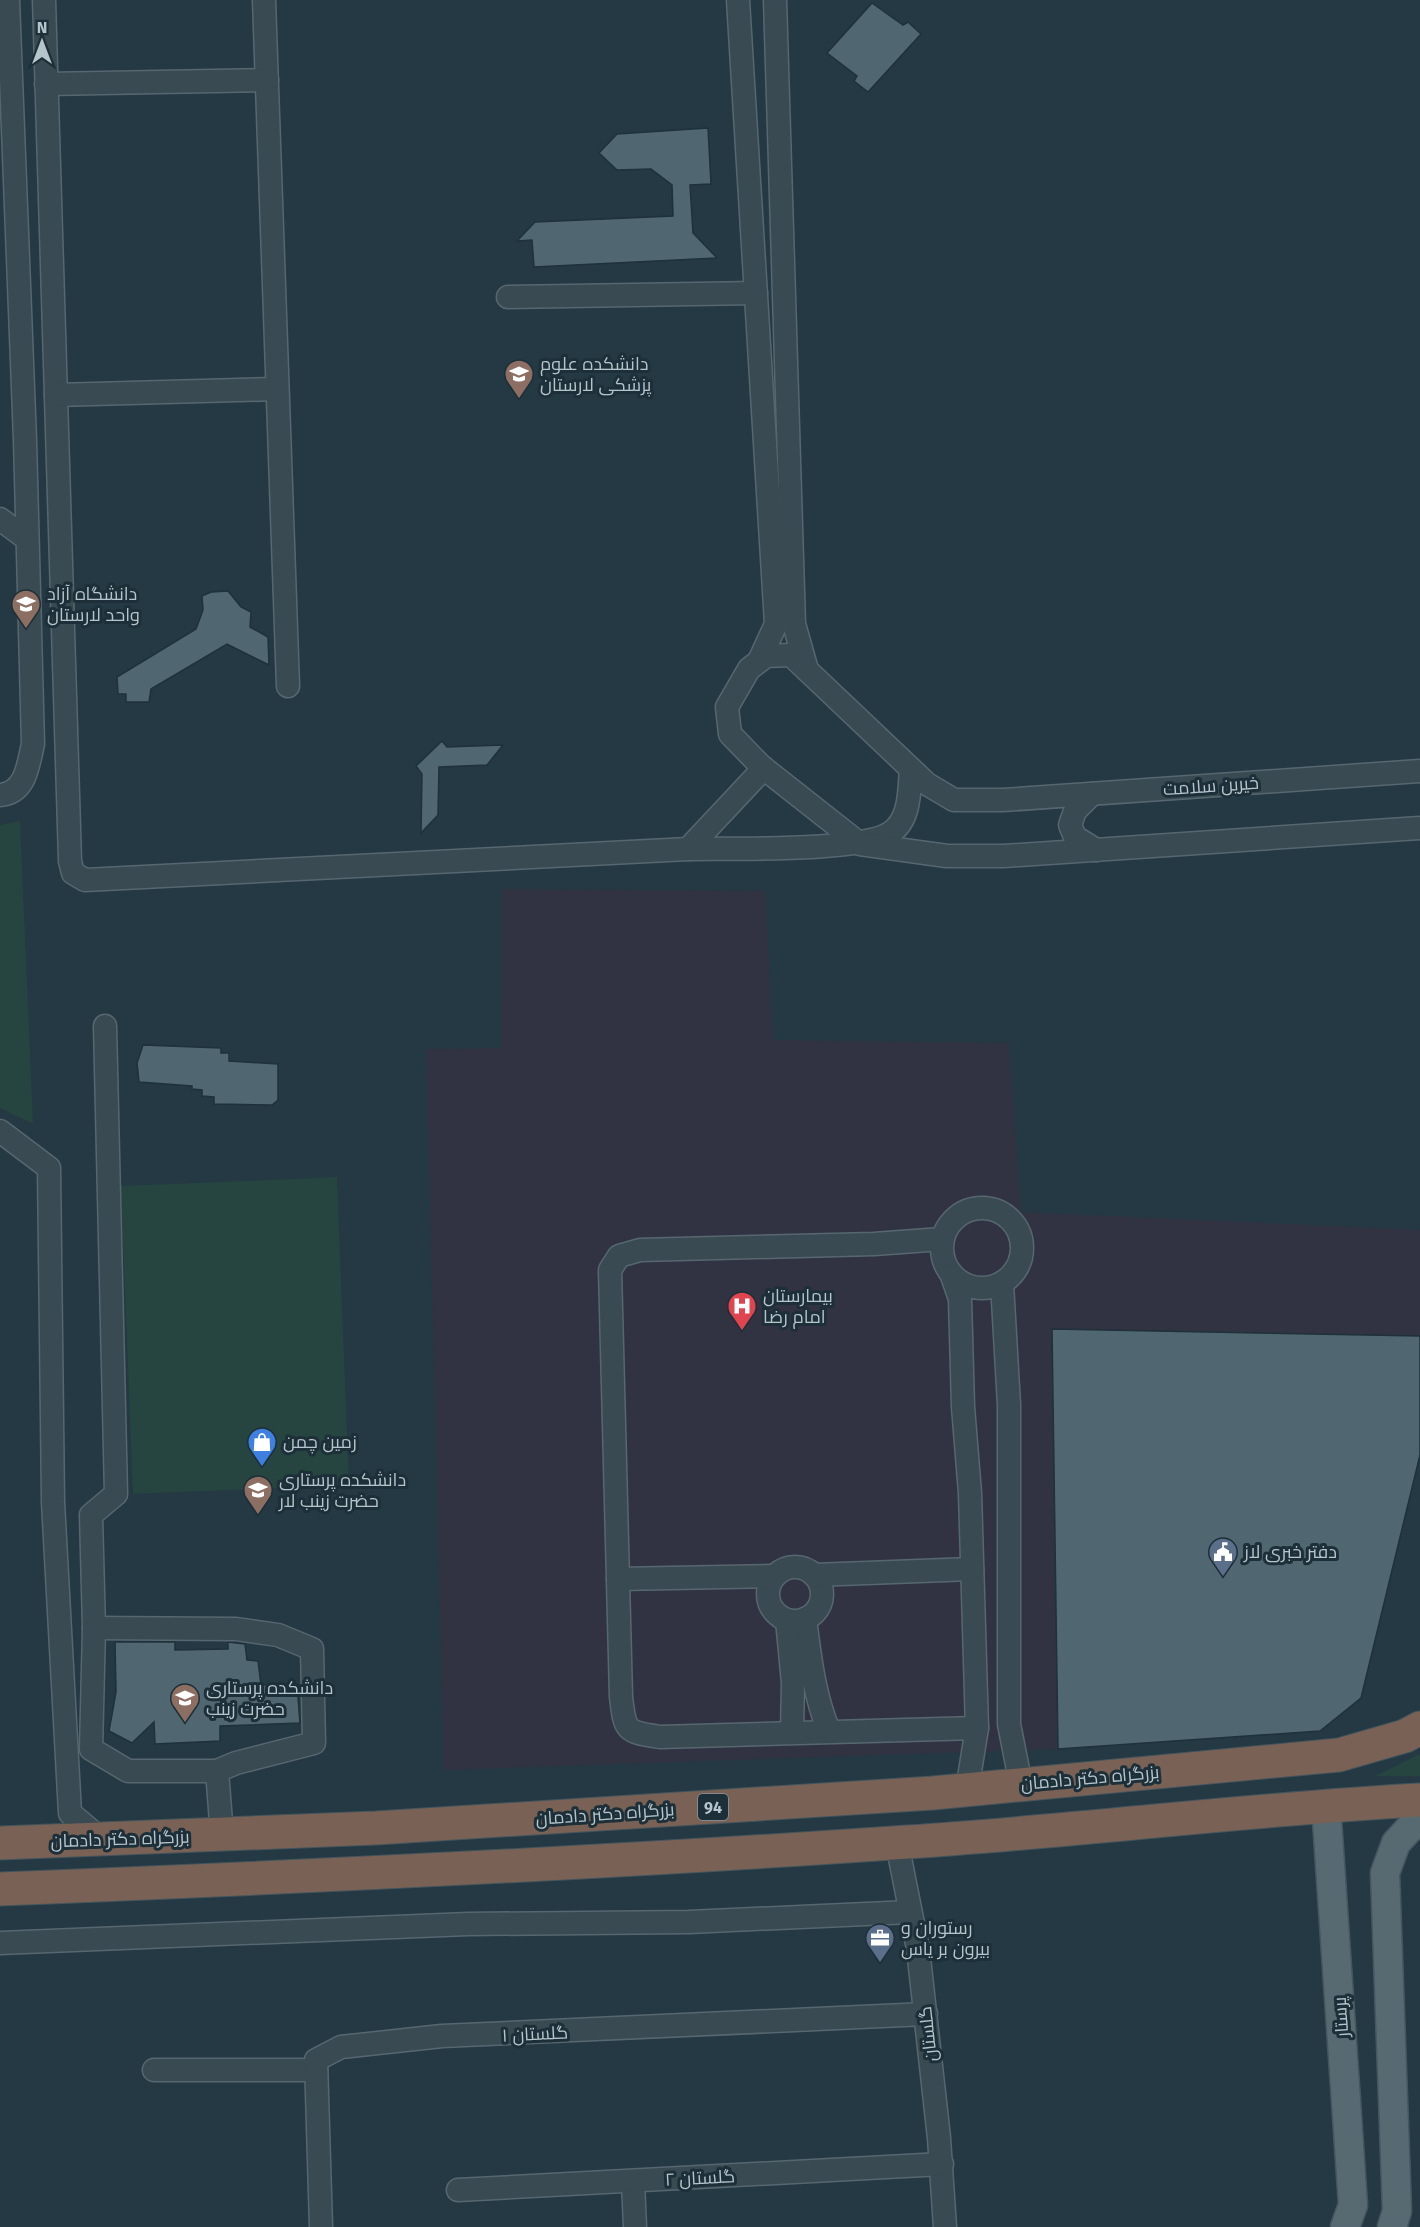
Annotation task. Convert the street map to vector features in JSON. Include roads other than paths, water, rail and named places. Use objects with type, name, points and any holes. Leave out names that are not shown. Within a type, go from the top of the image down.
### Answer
[{"type":"highway","name":"بزرگراه دکتر دادمان","points":[[0,1844],[376,1828],[967,1790],[1339,1755],[1405,1736],[1420,1728]]},
{"type":"highway","points":[[0,1889],[378,1874],[897,1843],[1326,1805],[1420,1800]]},
{"type":"highway","points":[[376,1828],[378,1874]]},
{"type":"main road","name":"پرستار","points":[[1326,1805],[1353,2205],[1345,2227]]},
{"type":"main road","points":[[1398,2222],[1385,1874],[1395,1843],[1420,1817]]},
{"type":"street","points":[[0,795],[9,794],[24,781],[33,744],[8,0]]},
{"type":"street","points":[[44,0],[70,861],[73,873],[85,880],[688,849],[860,843],[901,851],[947,856],[1004,856],[1420,828]]},
{"type":"street","points":[[264,0],[288,686]]},
{"type":"street","points":[[738,0],[776,624],[759,661],[749,669],[727,707],[730,734],[764,768],[860,843]]},
{"type":"street","points":[[775,0],[795,624],[807,670]]},
{"type":"street","points":[[46,84],[267,80]]},
{"type":"street","points":[[508,297],[756,293]]},
{"type":"street","points":[[56,395],[277,389]]},
{"type":"street","points":[[0,519],[27,539]]},
{"type":"street","name":"خیرین سلامت","points":[[759,661],[766,656],[791,655],[927,784],[954,800],[1003,800],[1420,771]]},
{"type":"street","points":[[688,849],[764,768]]},
{"type":"street","points":[[860,843],[892,832],[907,812],[911,769]]},
{"type":"street","points":[[1092,794],[1075,811],[1070,825],[1075,837],[1096,850]]},
{"type":"street","points":[[94,1628],[236,1629],[278,1635],[312,1649],[315,1743],[236,1763],[217,1771],[128,1771],[91,1749],[94,1628],[91,1515],[116,1494],[105,1026]]},
{"type":"street","points":[[0,1131],[49,1168],[52,1502],[70,1813],[101,1839]]},
{"type":"street","points":[[952,1276],[963,1284],[976,1288],[989,1288],[1002,1283],[1020,1263],[1022,1250],[1020,1236],[1014,1224],[1004,1215],[992,1209],[979,1208],[967,1211],[947,1227],[942,1239],[945,1265],[952,1276],[956,1281],[960,1299],[963,1407],[970,1493],[977,1728],[967,1790]]},
{"type":"street","points":[[942,1239],[874,1244],[640,1250],[619,1256],[610,1270],[621,1697],[625,1725],[633,1733],[660,1737],[792,1731],[977,1728]]},
{"type":"street","points":[[1002,1283],[1009,1405],[1009,1724],[1021,1785]]},
{"type":"street","points":[[618,1579],[775,1576],[790,1568],[807,1570],[819,1582],[821,1600],[813,1614],[796,1620],[778,1616],[768,1601],[767,1592],[775,1576]]},
{"type":"street","points":[[814,1575],[972,1569]]},
{"type":"street","points":[[792,1731],[796,1620]]},
{"type":"street","points":[[796,1620],[814,1679],[820,1710],[829,1731]]},
{"type":"street","points":[[217,1771],[222,1835]]},
{"type":"street","name":"گلستان","points":[[897,1843],[918,1949],[942,2164],[945,2227]]},
{"type":"street","points":[[0,1943],[468,1924],[689,1922],[910,1912]]},
{"type":"street","name":"گلستان ۱","points":[[316,2070],[316,2060],[340,2047],[387,2041],[926,2014]]},
{"type":"street","points":[[154,2070],[316,2070],[321,2227]]},
{"type":"street","name":"گلستان ۲","points":[[458,2190],[942,2164]]},
{"type":"street","points":[[633,2182],[635,2227]]},
{"type":"place","name":"دانشکده علوم پزشکی لارستان","points":[[519,400]]},
{"type":"place","name":"دانشگاه آزاد واحد لارستان","points":[[26,630]]},
{"type":"place","name":"بیمارستان امام رضا","points":[[742,1332]]},
{"type":"place","name":"زمین چمن","points":[[262,1468]]},
{"type":"place","name":"دانشکده پرستاری حضرت زینب لار","points":[[258,1516]]},
{"type":"place","name":"دفتر خبری لاز","points":[[1223,1578]]},
{"type":"place","name":"دانشکده پرستاری حضرت زینب","points":[[185,1724]]},
{"type":"place","name":"رستوران و بیرون بر یاس","points":[[880,1964]]}]
